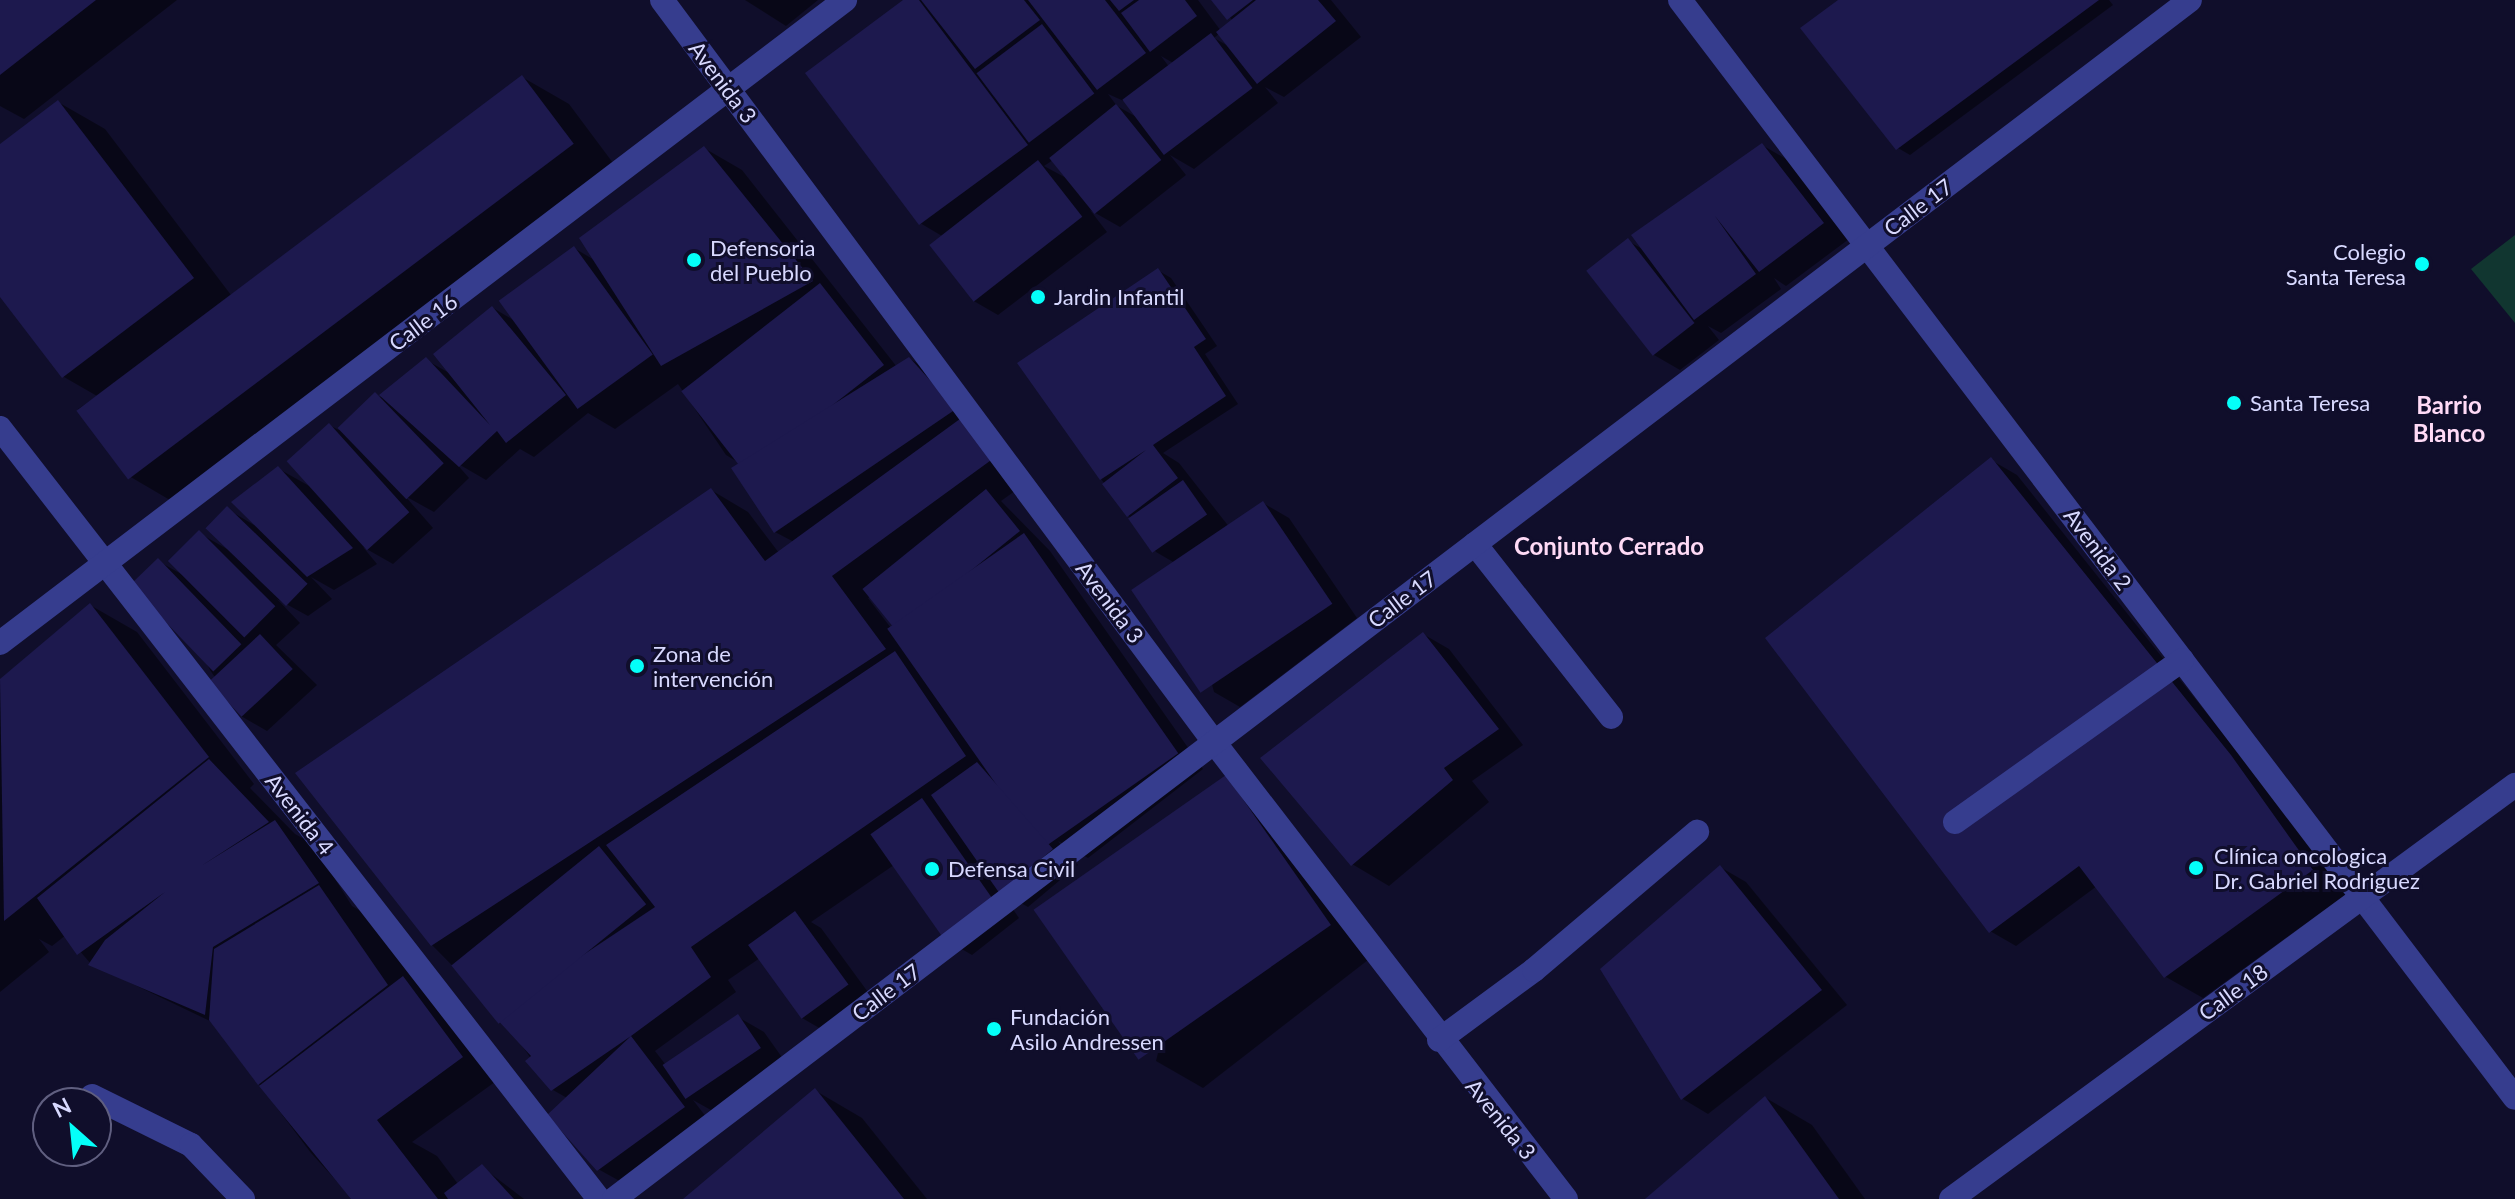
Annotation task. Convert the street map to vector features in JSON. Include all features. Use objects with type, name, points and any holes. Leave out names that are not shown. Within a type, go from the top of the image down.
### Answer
[{"type":"street","name":"Avenida 3","points":[[662,0],[1214,742],[1439,1040],[1566,1199]]},
{"type":"street","name":"Calle 16","points":[[0,643],[845,0]]},
{"type":"street","name":"Avenida 2","points":[[1680,0],[2515,1098]]},
{"type":"street","name":"Calle 17","points":[[614,1199],[2190,0]]},
{"type":"street","name":"Avenida 4","points":[[0,428],[599,1199]]},
{"type":"street","points":[[1475,544],[1611,717]]},
{"type":"street","points":[[1955,822],[2182,660]]},
{"type":"street","name":"Calle 18","points":[[1951,1199],[2515,785]]},
{"type":"street","points":[[1439,1040],[1534,970],[1697,832]]},
{"type":"street","points":[[112,1106],[191,1145],[243,1199]]},
{"type":"green space","points":[[2515,235],[2515,323],[2471,269]]},
{"type":"building","points":[[0,0],[96,0],[0,75]]},
{"type":"building","points":[[903,0],[919,0],[1028,145],[919,225],[805,73]]},
{"type":"building","points":[[921,0],[1024,0],[1040,20],[975,69]]},
{"type":"building","points":[[1028,0],[1105,0],[1146,53],[1097,90]]},
{"type":"building","points":[[1110,0],[1134,0],[1119,11]]},
{"type":"building","points":[[1139,0],[1185,0],[1197,16],[1150,52],[1121,13]]},
{"type":"building","points":[[1211,0],[1253,0],[1227,20]]},
{"type":"building","points":[[1256,0],[1318,0],[1336,21],[1257,84],[1216,32]]},
{"type":"building","points":[[1838,0],[2099,0],[1896,150],[1800,28]]},
{"type":"building","points":[[1042,24],[1094,93],[1029,143],[977,73]]},
{"type":"building","points":[[1211,33],[1253,88],[1164,155],[1122,100]]},
{"type":"building","points":[[522,75],[574,144],[128,479],[76,411]]},
{"type":"building","points":[[58,100],[194,278],[62,378],[0,297],[0,144]]},
{"type":"building","points":[[1116,104],[1161,160],[1094,214],[1049,158]]},
{"type":"building","points":[[1762,143],[1824,223],[1759,272],[1715,216],[1756,274],[1694,320],[1631,235]]},
{"type":"building","name":"Defensoria del Pueblo","points":[[704,146],[813,281],[661,366],[579,238]]},
{"type":"building","points":[[1038,160],[1082,217],[974,302],[929,245]]},
{"type":"building","points":[[1628,238],[1694,323],[1653,356],[1586,271]]},
{"type":"building","points":[[574,246],[653,354],[578,409],[499,301]]},
{"type":"building","points":[[1158,268],[1206,339],[1194,347],[1226,396],[1153,445],[1178,478],[1127,517],[1102,484],[1146,450],[1100,480],[1017,363]]},
{"type":"building","points":[[820,283],[884,365],[745,473],[681,391]]},
{"type":"building","points":[[492,306],[566,395],[506,443],[497,431],[459,467],[379,395],[426,357],[490,425],[433,354]]},
{"type":"building","points":[[909,357],[956,409],[774,533],[731,468]]},
{"type":"building","points":[[375,392],[444,463],[406,499],[338,428]]},
{"type":"building","points":[[964,416],[994,458],[832,576],[886,649],[431,946],[295,773],[711,488],[765,561]]},
{"type":"building","points":[[329,423],[409,512],[367,550],[287,461]]},
{"type":"building","points":[[1991,457],[2231,755],[2313,870],[2164,978],[2079,866],[1989,933],[1765,638]]},
{"type":"building","points":[[278,466],[353,548],[307,577],[231,502]]},
{"type":"building","points":[[1183,480],[1207,514],[1152,553],[1128,518]]},
{"type":"building","points":[[986,489],[1020,531],[896,631],[862,589]]},
{"type":"building","points":[[1263,501],[1332,604],[1201,693],[1131,590]]},
{"type":"building","points":[[227,506],[308,584],[286,606],[205,528]]},
{"type":"building","points":[[199,530],[275,606],[244,637],[168,561]]},
{"type":"building","points":[[1024,533],[1178,753],[1041,849],[887,629]]},
{"type":"building","points":[[158,558],[241,644],[213,671],[130,585]]},
{"type":"building","points":[[90,603],[209,757],[4,921],[0,679]]},
{"type":"building","points":[[1423,632],[1499,729],[1444,768],[1453,780],[1351,866],[1260,758]]},
{"type":"building","points":[[260,634],[293,669],[242,717],[209,682]]},
{"type":"building","points":[[895,651],[966,756],[691,947],[711,977],[551,1091],[525,1061],[531,1056],[493,1015],[655,907],[606,845]]},
{"type":"building","points":[[209,759],[269,822],[201,866],[275,820],[319,883],[213,947],[205,1015],[88,965],[105,940],[165,892],[77,955],[37,898]]},
{"type":"building","points":[[977,762],[1053,849],[1000,894],[931,795]]},
{"type":"building","points":[[1226,775],[1331,925],[1138,1060],[1033,910]]},
{"type":"building","name":"Defensa Civil","points":[[922,798],[994,901],[943,937],[870,834]]},
{"type":"building","points":[[599,846],[646,904],[499,1024],[451,966]]},
{"type":"building","points":[[1720,865],[1822,990],[1681,1100],[1600,969]]},
{"type":"building","points":[[319,885],[388,985],[258,1085],[209,1020],[214,949]]},
{"type":"building","points":[[795,911],[848,985],[802,1019],[748,945]]},
{"type":"building","points":[[403,976],[463,1057],[377,1120],[438,1199],[351,1199],[259,1086]]},
{"type":"building","points":[[738,1014],[761,1048],[685,1099],[663,1065]]},
{"type":"building","points":[[631,1036],[685,1107],[597,1171],[547,1115]]},
{"type":"building","points":[[815,1088],[904,1199],[683,1199]]},
{"type":"building","points":[[1765,1096],[1839,1199],[1645,1199]]},
{"type":"building","points":[[482,1164],[514,1199],[448,1199],[444,1193]]},
{"type":"place","name":"Defensoria del Pueblo","points":[[694,260]]},
{"type":"place","name":"Colegio Santa Teresa","points":[[2422,264]]},
{"type":"place","name":"Jardin Infantil","points":[[1038,297]]},
{"type":"place","name":"Santa Teresa","points":[[2234,403]]},
{"type":"place","name":"Zona de intervención","points":[[637,666]]},
{"type":"place","name":"Clínica oncologica Dr. Gabriel Rodriguez","points":[[2196,868]]},
{"type":"place","name":"Defensa Civil","points":[[932,869]]},
{"type":"place","name":"Fundación Asilo Andressen","points":[[994,1029]]},
{"type":"district","name":"Barrio Blanco","points":[[2449,419]]},
{"type":"district","name":"Conjunto Cerrado","points":[[1609,546]]}]
